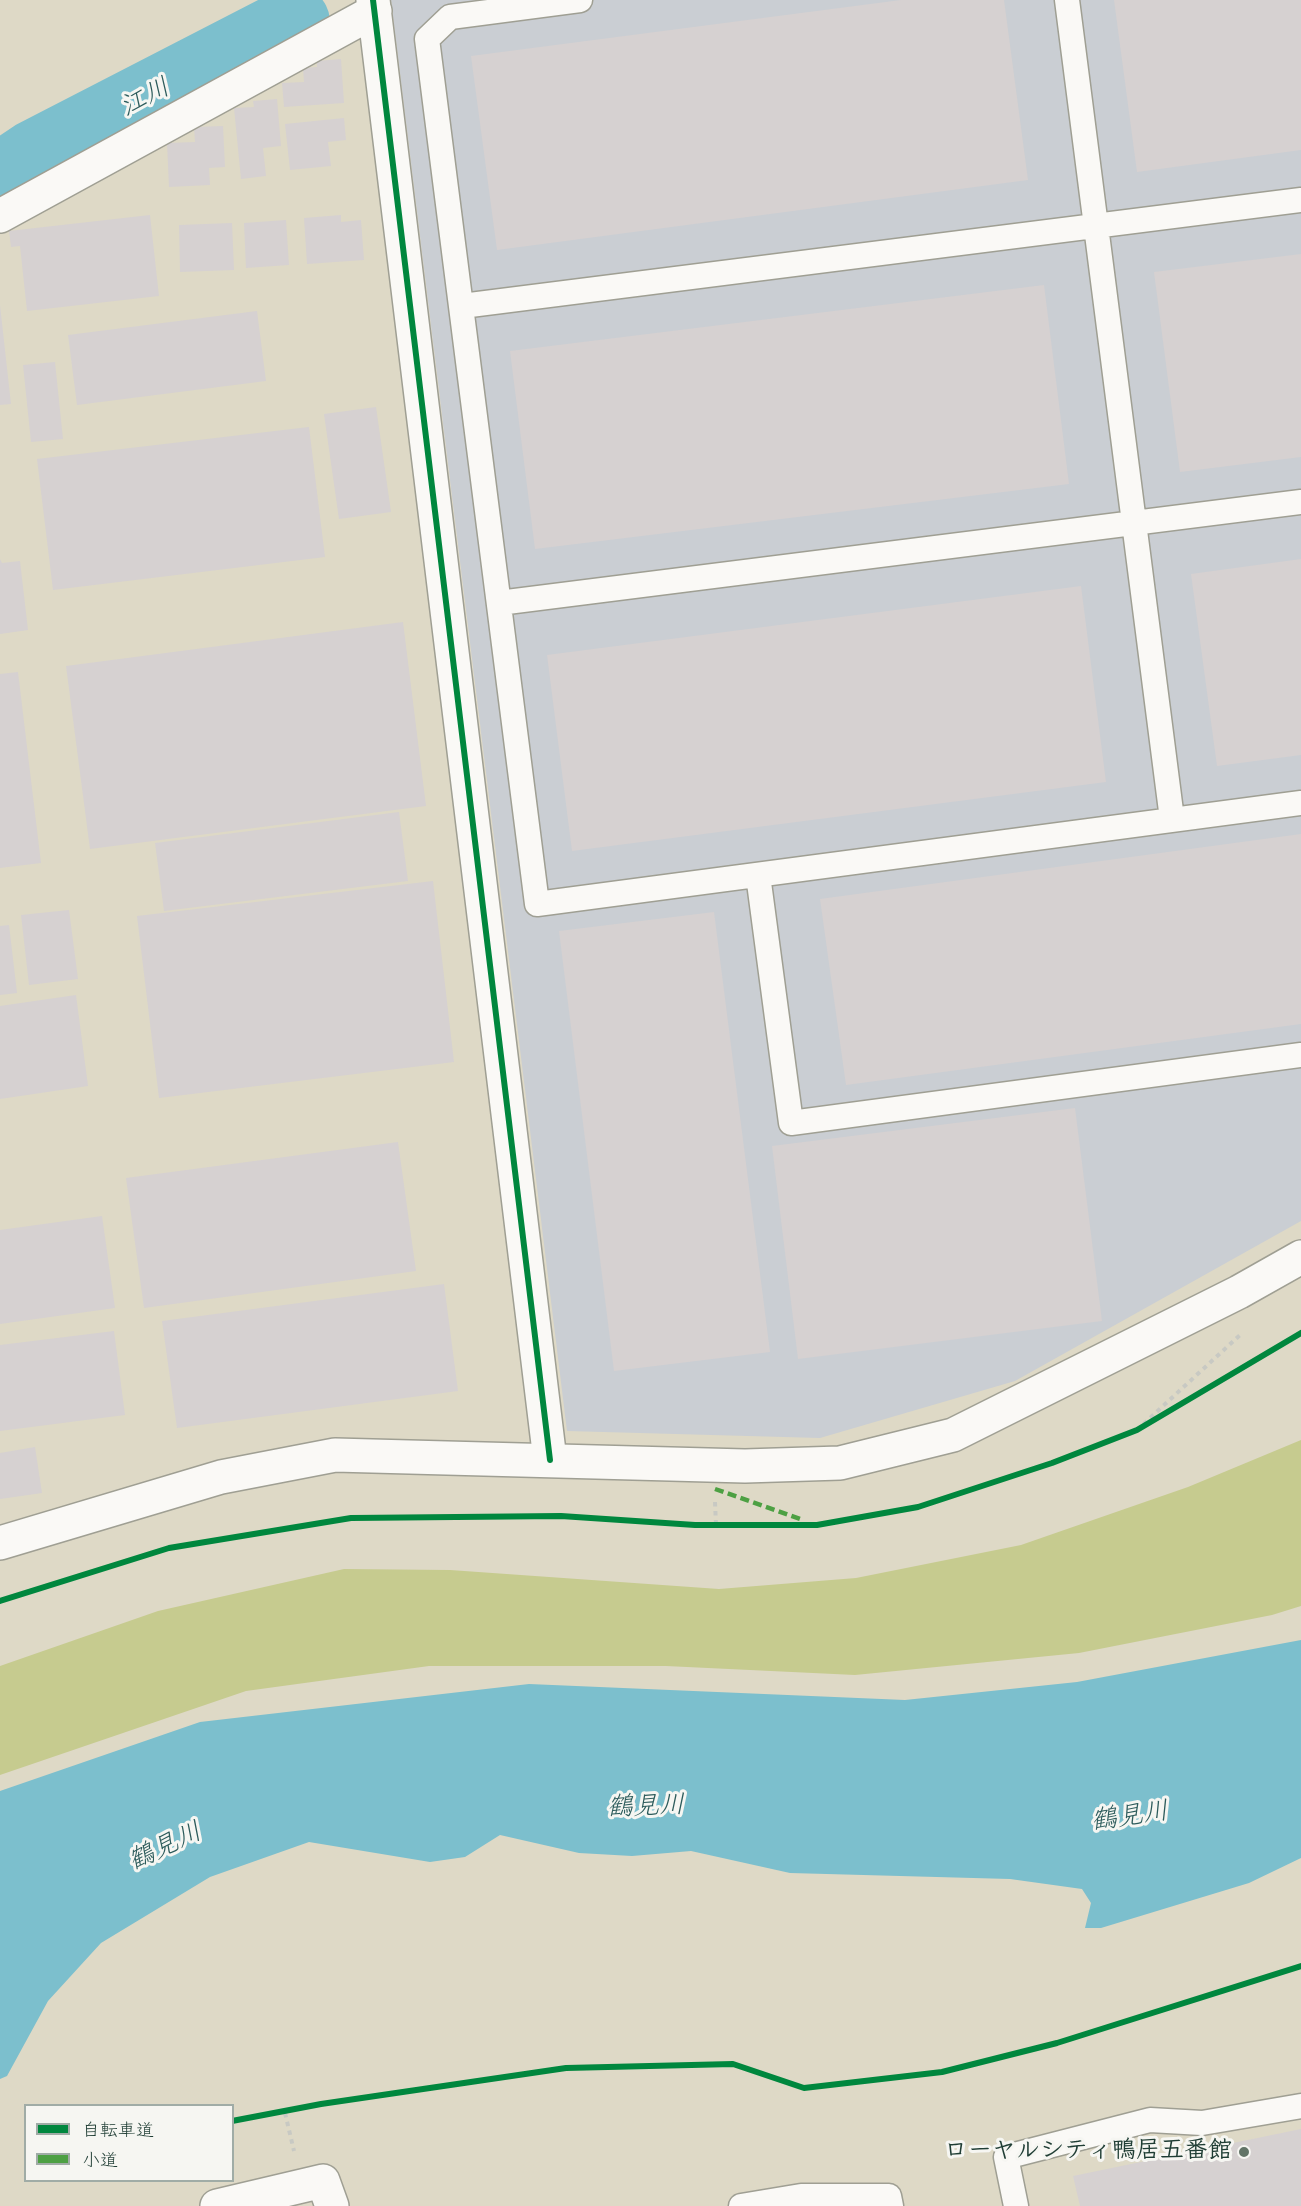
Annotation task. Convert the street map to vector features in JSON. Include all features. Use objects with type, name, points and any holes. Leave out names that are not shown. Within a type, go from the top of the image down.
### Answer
[{"type":"street","points":[[0,216],[374,6],[550,1460]]},
{"type":"street","points":[[0,1543],[221,1477],[336,1455],[745,1466],[840,1463],[953,1435],[1239,1292],[1301,1257]]},
{"type":"street","points":[[217,2206],[323,2181],[332,2206]]},
{"type":"lane","points":[[580,0],[450,17],[427,39],[537,904],[1301,803]]},
{"type":"lane","points":[[1067,0],[1172,819]]},
{"type":"lane","points":[[462,306],[1301,200]]},
{"type":"lane","points":[[499,603],[1301,502]]},
{"type":"lane","points":[[759,875],[791,1123],[1301,1055]]},
{"type":"lane","points":[[1016,2206],[1006,2157],[1150,2120],[1202,2123],[1301,2106]]},
{"type":"lane","points":[[741,2206],[801,2196],[889,2196],[891,2206]]},
{"type":"path","points":[[1137,1430],[1241,1334]]},
{"type":"path","points":[[1126,1434],[1168,1412]]},
{"type":"path","points":[[706,1526],[716,1523],[728,1526]]},
{"type":"path","points":[[275,2114],[294,2111]]},
{"type":"path","points":[[285,2113],[295,2158]]},
{"type":"shaded area","points":[[391,0],[1301,0],[1301,1221],[1015,1381],[820,1438],[567,1431]]},
{"type":"green space","points":[[1301,1440],[1301,1606],[1272,1615],[1079,1653],[855,1675],[666,1666],[429,1666],[246,1691],[0,1775],[0,1666],[158,1611],[344,1569],[450,1570],[719,1589],[856,1578],[1021,1545],[1188,1487]]},
{"type":"water","name":"鶴見川","points":[[1301,1640],[1301,1858],[1249,1883],[1101,1928],[1085,1928],[1091,1903],[1082,1889],[1010,1879],[790,1873],[691,1851],[632,1856],[579,1853],[500,1835],[465,1857],[430,1862],[309,1842],[210,1877],[101,1943],[48,2001],[7,2076],[0,2079],[0,1791],[200,1722],[529,1684],[905,1700],[1077,1682]]},
{"type":"building","points":[[901,0],[1004,0],[1028,180],[497,250],[471,56]]},
{"type":"building","points":[[1114,0],[1301,0],[1301,150],[1137,172]]},
{"type":"building","points":[[341,59],[344,103],[284,107],[282,83],[304,82],[303,68],[317,67],[317,61]]},
{"type":"building","points":[[277,99],[281,146],[263,148],[266,176],[241,179],[234,108],[254,107],[253,101]]},
{"type":"building","points":[[344,118],[346,140],[328,142],[331,166],[290,170],[285,124]]},
{"type":"building","points":[[223,126],[225,167],[209,168],[210,185],[169,187],[167,143],[195,142],[194,127]]},
{"type":"building","points":[[150,215],[159,296],[27,311],[20,246],[11,247],[9,231]]},
{"type":"building","points":[[341,215],[341,222],[361,220],[364,260],[307,264],[304,218]]},
{"type":"building","points":[[286,220],[289,265],[246,268],[244,223]]},
{"type":"building","points":[[232,223],[234,270],[180,272],[179,225]]},
{"type":"building","points":[[1301,254],[1301,457],[1180,472],[1154,272]]},
{"type":"building","points":[[1044,285],[1069,484],[535,549],[510,351]]},
{"type":"building","points":[[0,305],[11,404],[0,405]]},
{"type":"building","points":[[257,311],[266,381],[77,405],[68,335]]},
{"type":"building","points":[[55,362],[63,439],[31,442],[23,365]]},
{"type":"building","points":[[376,407],[391,512],[339,519],[324,414]]},
{"type":"building","points":[[309,427],[325,557],[53,590],[37,459]]},
{"type":"building","points":[[0,559],[2,563],[20,561],[28,630],[0,634]]},
{"type":"building","points":[[1301,559],[1301,755],[1217,766],[1191,574]]},
{"type":"building","points":[[1081,586],[1106,782],[572,851],[547,655]]},
{"type":"building","points":[[403,622],[426,806],[90,849],[66,666]]},
{"type":"building","points":[[18,672],[41,863],[0,868],[0,674]]},
{"type":"building","points":[[399,812],[408,881],[164,911],[155,843]]},
{"type":"building","points":[[1301,834],[1301,1024],[846,1085],[820,899]]},
{"type":"building","points":[[433,881],[454,1062],[159,1098],[137,916]]},
{"type":"building","points":[[69,910],[78,979],[29,985],[21,915]]},
{"type":"building","points":[[714,912],[770,1352],[614,1371],[559,931]]},
{"type":"building","points":[[9,925],[17,993],[0,995],[0,926]]},
{"type":"building","points":[[76,995],[88,1086],[0,1099],[0,1006]]},
{"type":"building","points":[[1075,1108],[1102,1321],[798,1359],[772,1146]]},
{"type":"building","points":[[398,1142],[416,1271],[144,1308],[126,1178]]},
{"type":"building","points":[[102,1216],[115,1308],[0,1324],[0,1230]]},
{"type":"building","points":[[444,1284],[458,1391],[177,1428],[162,1321]]},
{"type":"building","points":[[114,1331],[125,1415],[0,1431],[0,1345]]},
{"type":"building","points":[[35,1447],[42,1493],[0,1499],[0,1453]]},
{"type":"building","name":"ローヤルシティ鴨居五番館","points":[[1301,2129],[1301,2206],[1080,2206],[1073,2176]]},
{"type":"waterway","name":"江川","points":[[0,179],[34,156],[294,22]]},
{"type":"marked path","points":[[715,1489],[803,1520]]},
{"type":"cycle path","points":[[373,0],[550,1460]]},
{"type":"cycle path","points":[[0,1601],[169,1548],[351,1518],[561,1516],[695,1525],[817,1525],[918,1507],[1052,1463],[1137,1430],[1301,1333]]},
{"type":"cycle path","points":[[234,2121],[321,2104],[566,2068],[733,2064],[804,2088],[942,2072],[1057,2043],[1301,1966]]},
{"type":"place","name":"ローヤルシティ鴨居五番館","points":[[1244,2152]]}]
